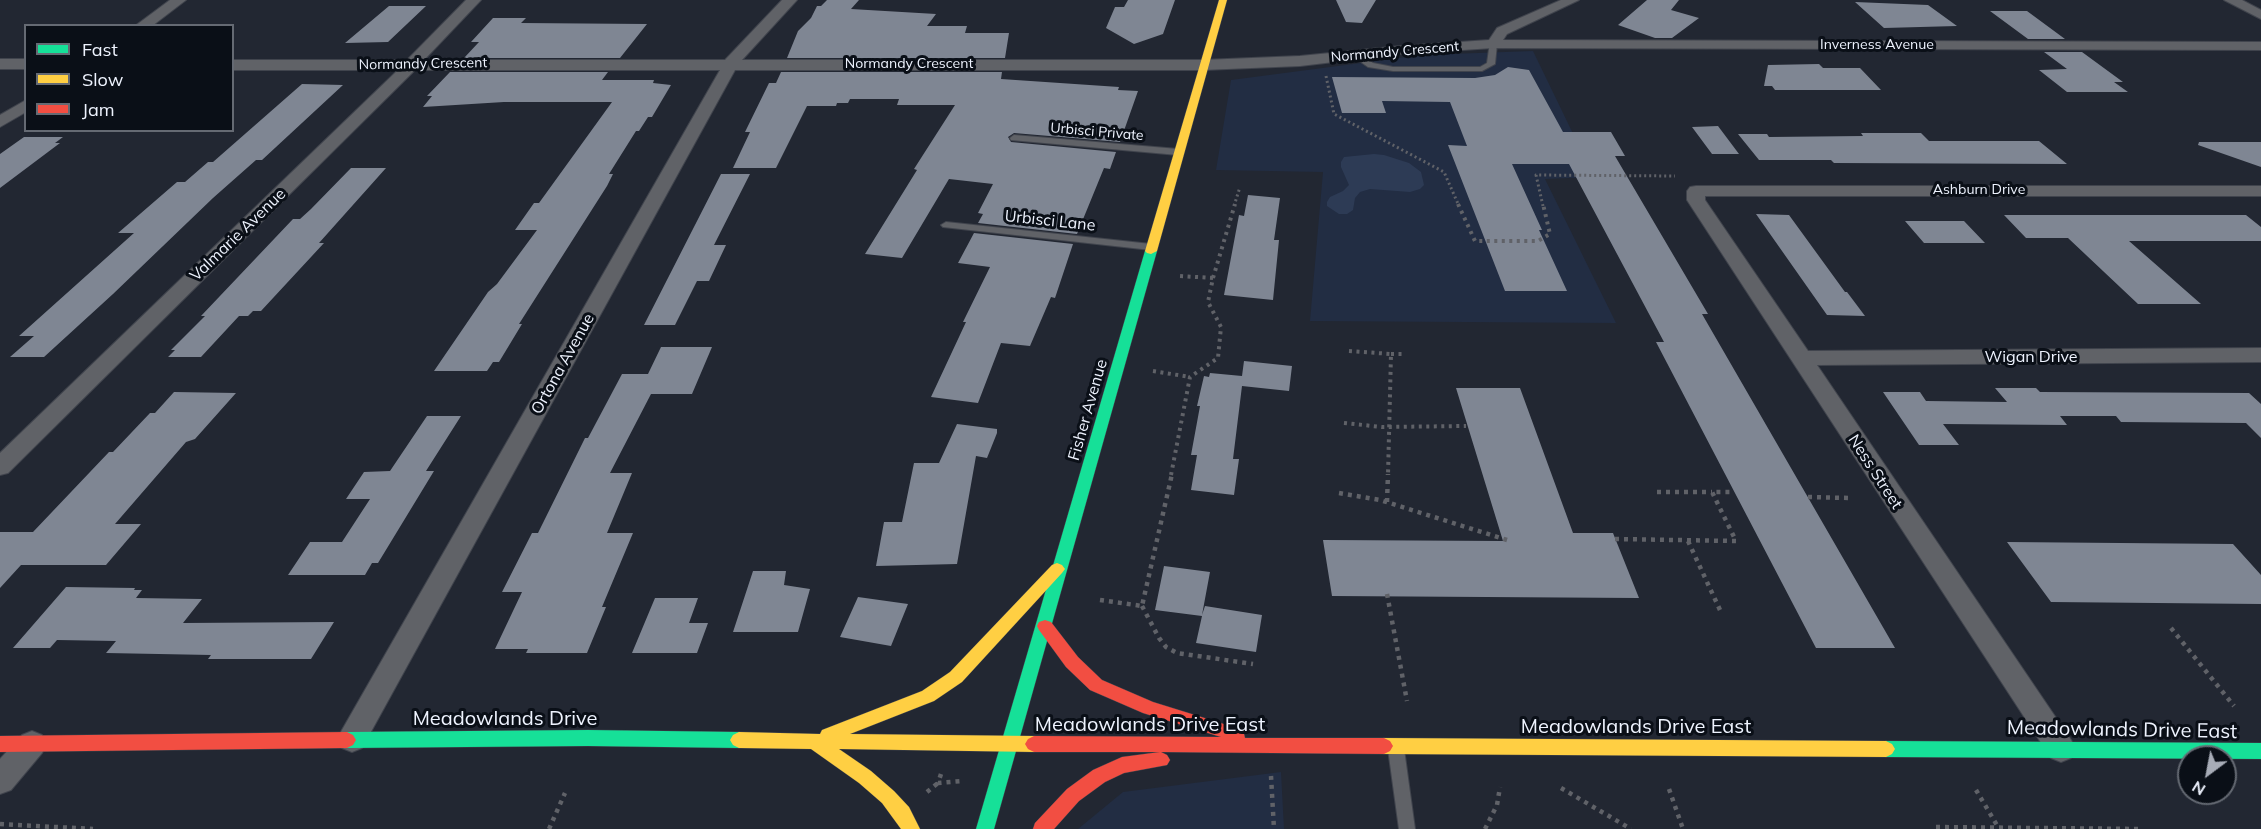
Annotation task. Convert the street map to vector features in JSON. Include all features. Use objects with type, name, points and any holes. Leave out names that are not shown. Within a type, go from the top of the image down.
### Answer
[{"type":"main road","name":"Fisher Avenue","points":[[985,829],[1223,0]]},
{"type":"main road","points":[[814,741],[928,696],[956,677],[1063,562]]},
{"type":"main road","points":[[1045,626],[1072,662],[1096,685],[1149,708],[1269,745]]},
{"type":"main road","name":"Meadowlands Drive","points":[[0,744],[588,738],[1010,744]]},
{"type":"main road","points":[[814,741],[865,777],[888,797],[902,813],[911,829]]},
{"type":"main road","name":"Meadowlands Drive East","points":[[1010,744],[2261,751]]},
{"type":"main road","points":[[1042,829],[1073,795],[1099,776],[1122,765],[1269,745]]},
{"type":"street","points":[[145,24],[179,0]]},
{"type":"street","name":"Valmarie Avenue","points":[[0,467],[411,65],[474,0]]},
{"type":"street","name":"Ortona Avenue","points":[[352,739],[731,63],[790,0]]},
{"type":"street","points":[[1493,44],[1502,31],[1572,0]]},
{"type":"street","points":[[2231,0],[2261,15]]},
{"type":"street","name":"Normandy Crescent","points":[[234,65],[731,63],[1203,65],[1300,61],[1493,44]]},
{"type":"street","name":"Inverness Avenue","points":[[1493,44],[2261,46]]},
{"type":"street","points":[[0,64],[24,64]]},
{"type":"street","points":[[0,123],[24,106]]},
{"type":"street","name":"Ashburn Drive","points":[[1696,191],[1712,189],[2261,191]]},
{"type":"street","name":"Ness Street","points":[[1696,191],[1696,200],[2061,749]]},
{"type":"street","name":"Wigan Drive","points":[[1800,358],[2261,355]]},
{"type":"street","points":[[0,781],[32,744]]},
{"type":"lane","points":[[1355,56],[1371,65],[1394,69],[1482,69],[1491,64],[1493,44]]},
{"type":"lane","name":"Urbisci Private","points":[[1014,138],[1178,152]]},
{"type":"lane","name":"Urbisci Lane","points":[[946,225],[1151,247]]},
{"type":"lane","points":[[1395,745],[1407,829]]},
{"type":"path","points":[[1326,75],[1334,114],[1444,172],[1475,240],[1538,241],[1550,234],[1536,175],[1675,176]]},
{"type":"path","points":[[1153,371],[1190,376],[1218,358],[1221,327],[1208,302],[1240,187]]},
{"type":"path","points":[[1180,276],[1213,278]]},
{"type":"path","points":[[1349,351],[1402,354]]},
{"type":"path","points":[[1387,502],[1390,354]]},
{"type":"path","points":[[1190,376],[1171,480],[1142,606],[1158,638],[1166,648],[1177,653],[1253,664]]},
{"type":"path","points":[[1344,423],[1389,426],[1466,426]]},
{"type":"path","points":[[1657,492],[1734,492]]},
{"type":"path","points":[[1615,539],[1736,541],[1712,492]]},
{"type":"path","points":[[1339,493],[1387,502],[1507,540]]},
{"type":"path","points":[[1808,497],[1851,498]]},
{"type":"path","points":[[1688,541],[1720,610]]},
{"type":"path","points":[[1387,594],[1407,702]]},
{"type":"path","points":[[1100,600],[1142,606]]},
{"type":"path","points":[[2171,628],[2234,706]]},
{"type":"path","points":[[943,768],[938,783],[962,781]]},
{"type":"path","points":[[1271,776],[1274,829]]},
{"type":"path","points":[[1485,829],[1497,805],[1500,787]]},
{"type":"path","points":[[1561,788],[1631,829]]},
{"type":"path","points":[[1669,789],[1683,829]]},
{"type":"path","points":[[1976,790],[1999,828]]},
{"type":"path","points":[[549,829],[566,793]]},
{"type":"path","points":[[0,824],[93,829]]},
{"type":"path","points":[[1936,827],[2141,829]]},
{"type":"shaded area","points":[[1533,51],[1594,177],[1545,179],[1616,323],[1310,321],[1323,172],[1216,170],[1231,80],[1422,55]]},
{"type":"shaded area","points":[[1374,154],[1409,163],[1421,172],[1424,185],[1410,192],[1370,189],[1360,192],[1355,198],[1353,210],[1347,214],[1339,214],[1327,206],[1330,197],[1343,191],[1349,185],[1341,167],[1344,157]]},
{"type":"shaded area","points":[[1281,772],[1284,829],[1078,829],[1123,792]]},
{"type":"building","points":[[827,0],[859,0],[851,9],[936,14],[927,26],[967,26],[965,33],[1009,33],[1005,58],[787,58],[798,31],[811,18],[817,6],[821,6]]},
{"type":"building","points":[[1128,0],[1175,0],[1163,34],[1134,44],[1106,28],[1115,7],[1124,7]]},
{"type":"building","points":[[1336,0],[1376,0],[1362,23],[1346,22]]},
{"type":"building","points":[[1647,0],[1679,0],[1671,10],[1699,18],[1672,38],[1655,38],[1618,25]]},
{"type":"building","points":[[1855,2],[1928,5],[1957,26],[1884,28]]},
{"type":"building","points":[[389,6],[426,6],[388,42],[345,43]]},
{"type":"building","points":[[1990,11],[2027,11],[2065,39],[2028,39]]},
{"type":"building","points":[[493,18],[526,18],[521,23],[647,24],[620,58],[464,58],[479,42],[471,42]]},
{"type":"building","points":[[2044,52],[2082,52],[2123,82],[2114,82],[2128,92],[2067,92],[2039,70],[2067,69]]},
{"type":"building","points":[[1819,64],[1823,68],[1860,68],[1881,90],[1775,90],[1772,86],[1764,86],[1768,65]]},
{"type":"building","points":[[1508,67],[1529,70],[1563,132],[1611,132],[1625,156],[1615,156],[1708,314],[1702,314],[1895,648],[1816,648],[1656,342],[1664,342],[1569,164],[1512,164],[1567,291],[1505,291],[1448,145],[1467,146],[1450,102],[1382,101],[1386,113],[1342,113],[1332,77],[1475,78],[1495,75]]},
{"type":"building","points":[[450,72],[608,72],[602,80],[654,80],[653,83],[671,85],[652,117],[648,117],[639,131],[636,131],[609,174],[613,174],[607,186],[519,324],[522,324],[499,362],[493,362],[487,371],[434,371],[488,292],[497,284],[537,230],[515,230],[534,203],[539,203],[612,102],[504,102],[423,107],[432,96],[427,96]]},
{"type":"building","points":[[781,72],[1002,72],[1001,79],[1119,87],[1118,90],[1138,91],[1120,142],[1014,133],[1008,137],[1011,142],[1116,152],[1110,169],[1104,168],[1077,234],[978,223],[983,214],[978,213],[993,184],[949,179],[902,258],[865,254],[917,170],[914,169],[955,105],[897,105],[899,99],[850,99],[848,103],[837,103],[836,106],[807,106],[776,168],[733,168],[750,132],[745,132],[769,83],[776,83]]},
{"type":"building","points":[[302,84],[343,85],[262,160],[256,160],[213,198],[44,357],[10,357],[34,336],[19,336],[134,233],[118,233],[177,182],[185,182],[208,162],[213,162]]},
{"type":"building","points":[[1718,126],[1739,154],[1712,154],[1692,127]]},
{"type":"building","points":[[1861,133],[1921,133],[1929,141],[2039,141],[2067,164],[1834,163],[1831,160],[1759,160],[1738,134],[1767,134],[1769,137],[1863,136]]},
{"type":"building","points":[[24,137],[63,137],[55,143],[60,143],[0,188],[0,154]]},
{"type":"building","points":[[2199,142],[2261,142],[2261,167],[2198,145]]},
{"type":"building","points":[[351,168],[386,168],[319,243],[324,243],[261,311],[253,311],[248,316],[239,316],[201,357],[168,357],[175,350],[171,350],[205,316],[201,316],[293,219],[300,219]]},
{"type":"building","points":[[721,174],[750,174],[714,245],[726,245],[709,281],[697,281],[675,325],[644,325]]},
{"type":"building","points":[[1248,195],[1280,198],[1274,240],[1279,240],[1273,300],[1224,295],[1239,215],[1244,216]]},
{"type":"building","points":[[1756,214],[1789,215],[1865,316],[1827,315]]},
{"type":"building","points":[[2004,215],[2246,215],[2261,227],[2261,241],[2129,241],[2201,304],[2138,304],[2068,238],[2026,238]]},
{"type":"building","points":[[1905,221],[1964,221],[1985,243],[1924,243]]},
{"type":"building","points":[[974,233],[1073,244],[1055,298],[1051,297],[1030,346],[1001,343],[978,403],[931,397],[966,322],[963,322],[990,267],[958,263]]},
{"type":"building","points":[[661,347],[712,347],[692,394],[651,394],[610,473],[632,473],[607,533],[633,533],[602,607],[606,607],[587,653],[526,653],[528,649],[495,649],[522,592],[502,592],[532,533],[538,533],[585,438],[588,438],[622,374],[648,374]]},
{"type":"building","points":[[1244,361],[1292,366],[1289,391],[1242,386],[1233,459],[1239,459],[1234,495],[1191,490],[1197,455],[1191,455],[1200,406],[1197,406],[1204,376],[1209,377],[1210,373],[1242,376]]},
{"type":"building","points":[[1456,388],[1520,388],[1573,533],[1613,533],[1639,598],[1332,596],[1323,540],[1503,541]]},
{"type":"building","points":[[1995,388],[2036,388],[2040,392],[2249,393],[2261,404],[2261,438],[2246,423],[2121,422],[2116,416],[2060,416],[2067,425],[1943,424],[1959,445],[1919,445],[1883,392],[1920,392],[1926,401],[2007,402]]},
{"type":"building","points":[[174,392],[236,393],[195,439],[186,442],[115,524],[141,524],[106,565],[21,565],[0,588],[0,532],[33,532],[109,452],[113,452],[150,413],[155,413]]},
{"type":"building","points":[[427,416],[461,416],[426,471],[434,471],[378,563],[372,563],[365,575],[288,575],[310,542],[342,542],[370,499],[346,499],[364,472],[390,471]]},
{"type":"building","points":[[957,424],[997,429],[997,433],[987,458],[976,456],[957,564],[876,566],[884,522],[902,522],[914,463],[939,463]]},
{"type":"building","points":[[2007,542],[2233,544],[2261,575],[2261,604],[2051,602]]},
{"type":"building","points":[[1164,566],[1210,572],[1202,615],[1205,606],[1262,615],[1256,652],[1196,643],[1202,616],[1155,610]]},
{"type":"building","points":[[753,571],[786,571],[784,585],[810,589],[798,632],[733,632]]},
{"type":"building","points":[[66,587],[135,588],[134,590],[142,590],[136,598],[202,599],[183,623],[334,622],[311,659],[208,659],[211,655],[106,653],[116,641],[57,640],[50,648],[13,648]]},
{"type":"building","points":[[858,597],[908,604],[891,646],[840,637]]},
{"type":"building","points":[[655,598],[698,598],[689,623],[708,623],[697,653],[632,653]]},
{"type":"traffic: fast","points":[[985,829],[1151,251]]},
{"type":"traffic: fast","points":[[347,740],[588,738],[739,740]]},
{"type":"traffic: fast","points":[[1886,749],[2261,751]]},
{"type":"traffic: slow","points":[[1151,251],[1223,0]]},
{"type":"traffic: slow","points":[[828,735],[928,696],[956,677],[1057,569]]},
{"type":"traffic: slow","points":[[739,740],[1034,744]]},
{"type":"traffic: slow","points":[[814,741],[865,777],[888,797],[902,813],[911,829]]},
{"type":"traffic: slow","points":[[1384,746],[1886,749]]},
{"type":"traffic: jam","points":[[1045,626],[1072,662],[1096,685],[1149,708],[1237,735]]},
{"type":"traffic: jam","points":[[0,744],[347,740]]},
{"type":"traffic: jam","points":[[1034,744],[1384,746]]},
{"type":"traffic: jam","points":[[1042,829],[1073,795],[1099,776],[1122,765],[1161,760]]}]
